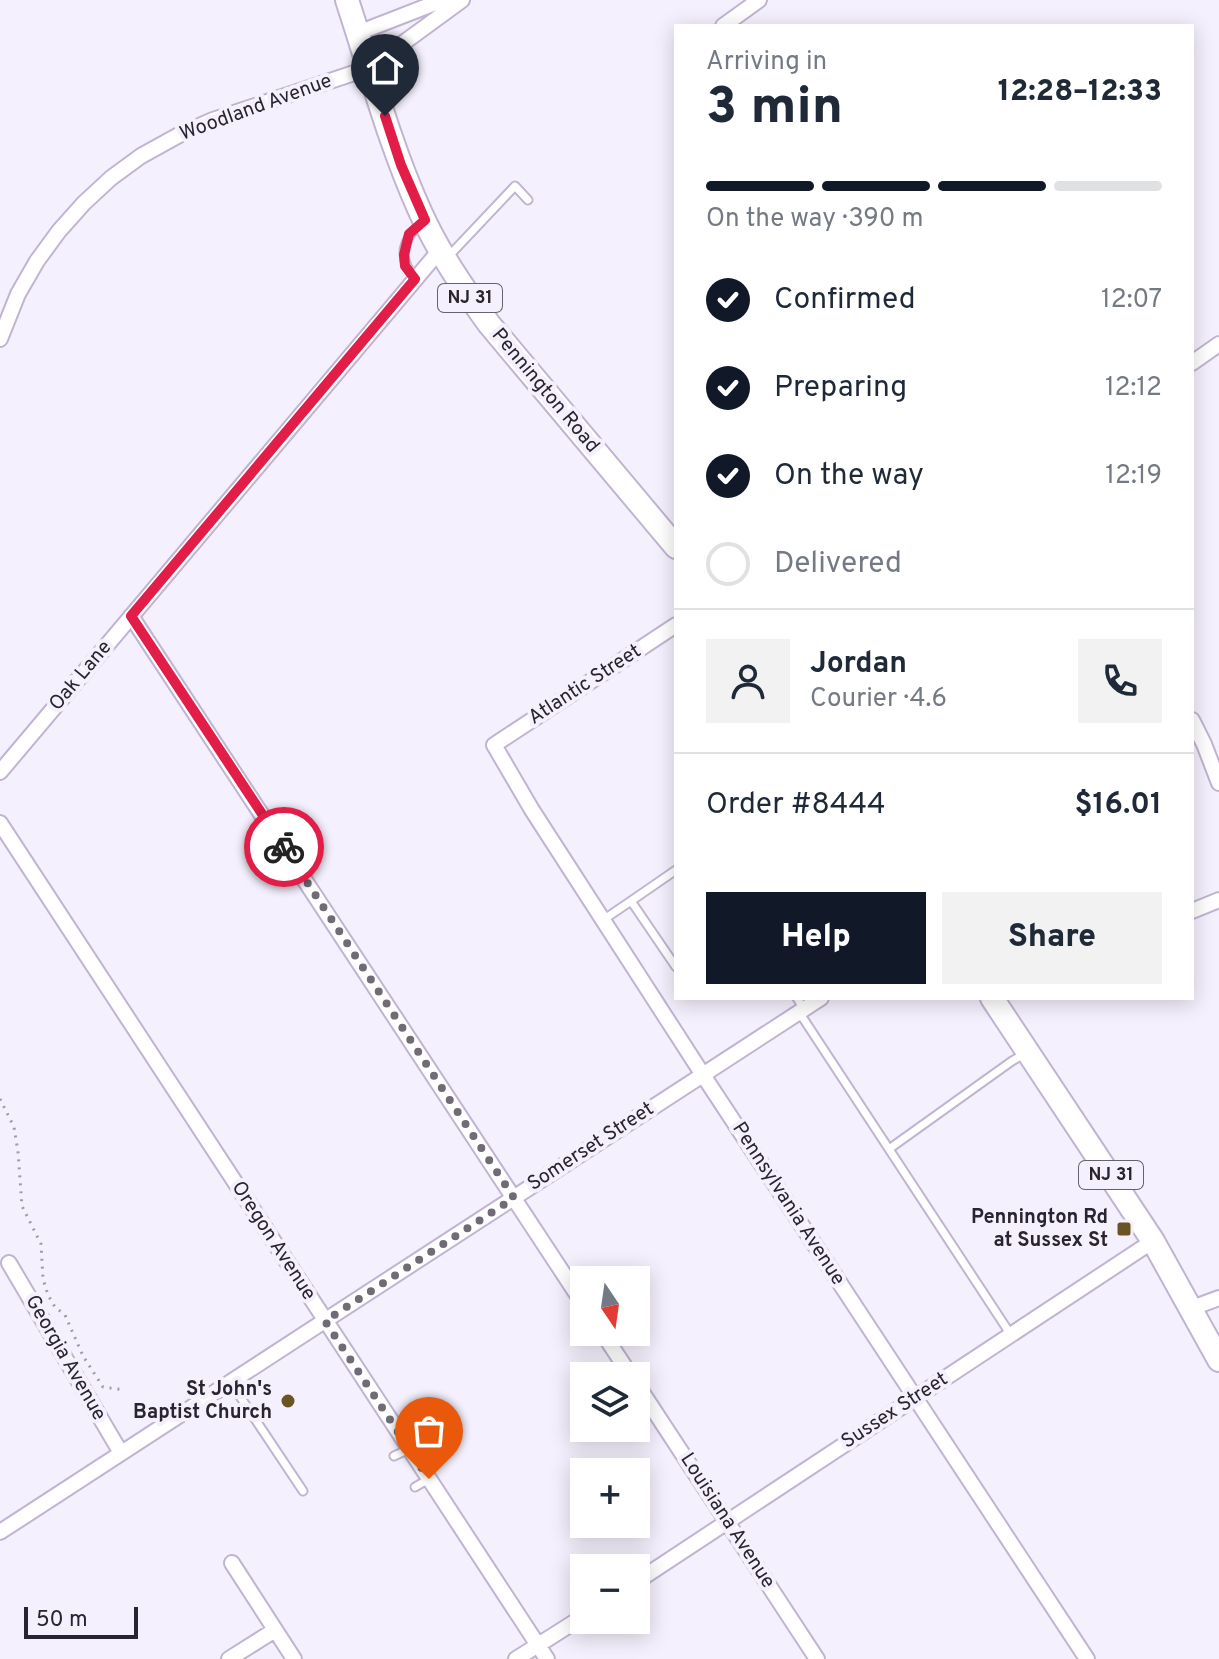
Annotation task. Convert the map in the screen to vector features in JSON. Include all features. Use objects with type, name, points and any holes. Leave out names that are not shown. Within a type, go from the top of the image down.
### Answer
[{"type":"main road","name":"Pennington Road","points":[[347,0],[401,165],[443,255],[489,324],[674,545]]},
{"type":"main road","name":"NJ 31","points":[[993,1000],[1153,1241],[1219,1360]]},
{"type":"street","points":[[358,33],[443,0]]},
{"type":"street","name":"Woodland Avenue","points":[[0,339],[18,294],[59,231],[84,203],[141,156],[213,120],[369,68],[462,0]]},
{"type":"street","points":[[726,24],[759,0]]},
{"type":"street","name":"Oak Lane","points":[[0,772],[415,279],[443,255]]},
{"type":"street","points":[[1194,362],[1219,344]]},
{"type":"street","points":[[131,616],[570,1284]]},
{"type":"street","name":"Atlantic Street","points":[[494,745],[674,626]]},
{"type":"street","points":[[1194,724],[1219,783]]},
{"type":"street","name":"Pennsylvania Avenue","points":[[494,745],[532,810],[703,1075],[1087,1659]]},
{"type":"street","name":"Oregon Avenue","points":[[0,823],[543,1653]]},
{"type":"street","points":[[1194,910],[1219,900]]},
{"type":"street","name":"Somerset Street","points":[[0,1532],[703,1075],[800,1006]]},
{"type":"street","name":"Sussex Street","points":[[650,1573],[1153,1241]]},
{"type":"street","name":"Georgia Avenue","points":[[9,1263],[121,1453]]},
{"type":"street","points":[[1192,1308],[1219,1298]]},
{"type":"street","name":"Louisiana Avenue","points":[[650,1404],[817,1659]]},
{"type":"street","points":[[232,1563],[294,1659]]},
{"type":"street","points":[[516,1659],[543,1653],[570,1629]]},
{"type":"street","points":[[229,1659],[275,1630]]},
{"type":"lane","points":[[443,255],[515,186],[528,200]]},
{"type":"lane","points":[[415,279],[405,266],[404,255],[409,234],[425,220]]},
{"type":"lane","points":[[603,920],[674,871]]},
{"type":"lane","points":[[631,901],[674,964]]},
{"type":"lane","points":[[800,1006],[1011,1335]]},
{"type":"lane","points":[[889,1149],[1028,1052]]},
{"type":"lane","points":[[230,1382],[303,1491]]},
{"type":"lane","points":[[394,1456],[409,1449]]},
{"type":"lane","points":[[415,1487],[429,1479]]},
{"type":"path","points":[[0,1099],[14,1127],[22,1206],[41,1244],[43,1279],[48,1295],[55,1307],[65,1315],[83,1356],[103,1387],[125,1390]]},
{"type":"way so far","points":[[284,847],[514,1198],[325,1321],[429,1479]]},
{"type":"place","name":"Pennington Rd at Sussex St","points":[[1124,1229]]},
{"type":"place","name":"St John's Baptist Church","points":[[288,1401]]},
{"type":"route","points":[[284,847],[131,616],[415,279],[405,266],[404,255],[409,234],[425,220],[401,165],[385,116]]}]
